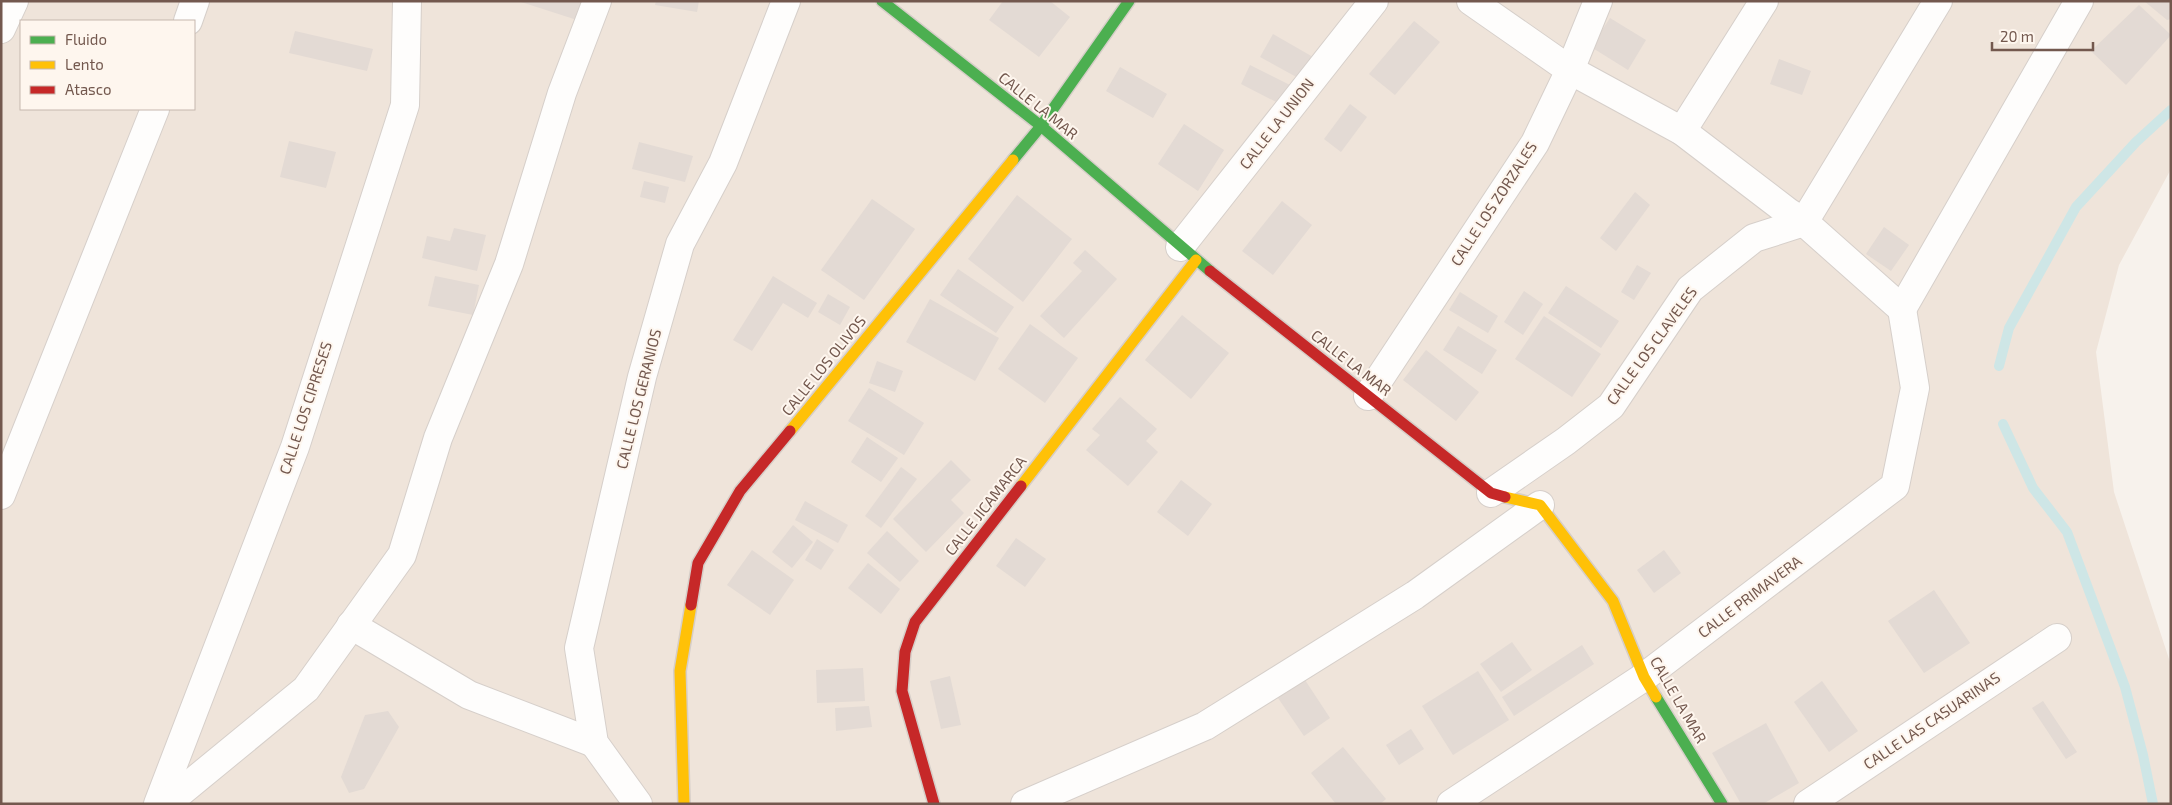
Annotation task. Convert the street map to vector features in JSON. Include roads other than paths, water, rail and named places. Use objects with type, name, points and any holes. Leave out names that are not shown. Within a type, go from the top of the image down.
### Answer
[{"type":"street","points":[[1,29],[14,1]]},
{"type":"street","points":[[188,20],[196,1]]},
{"type":"street","name":"CALLE LOS CIPRESES","points":[[158,804],[295,447],[405,105],[407,1]]},
{"type":"street","points":[[166,804],[306,689],[402,555],[438,438],[509,264],[562,93],[597,1]]},
{"type":"street","name":"CALLE LOS GERANIOS","points":[[630,800],[594,743],[579,648],[642,377],[680,244],[723,163],[786,1]]},
{"type":"street","name":"CALLE LA MAR","points":[[882,1],[1041,126],[1188,254],[1491,493],[1540,505],[1613,601],[1644,677],[1722,804]]},
{"type":"street","name":"CALLE LOS OLIVOS","points":[[684,804],[680,671],[698,563],[740,491],[1041,126],[1130,1]]},
{"type":"street","name":"CALLE LA UNION","points":[[1188,254],[1374,1]]},
{"type":"street","points":[[1471,1],[1570,70],[1682,131],[1788,212],[1804,222],[1902,308],[2080,1]]},
{"type":"street","name":"CALLE LOS ZORZALES","points":[[1368,396],[1535,143],[1570,70],[1598,1]]},
{"type":"street","points":[[1682,131],[1764,1]]},
{"type":"street","points":[[1804,222],[1938,1]]},
{"type":"street","points":[[1,495],[155,110]]},
{"type":"street","name":"CALLE LOS CLAVELES","points":[[1491,493],[1566,441],[1611,406],[1690,289],[1754,238],[1804,222]]},
{"type":"street","name":"CALLE JICAMARCA","points":[[934,804],[902,691],[905,652],[915,622],[1188,254]]},
{"type":"street","name":"CALLE PRIMAVERA","points":[[1451,804],[1644,677],[1896,486],[1915,388],[1902,308]]},
{"type":"street","points":[[1025,804],[1205,726],[1415,595],[1540,505]]},
{"type":"street","points":[[352,625],[469,695],[594,743]]},
{"type":"street","name":"CALLE LAS CASUARINAS","points":[[1808,804],[2057,638]]},
{"type":"waterway","points":[[1999,366],[2009,328],[2076,207],[2136,142],[2171,110]]},
{"type":"waterway","points":[[2003,424],[2033,488],[2067,532],[2125,687],[2143,755],[2153,804]]}]
